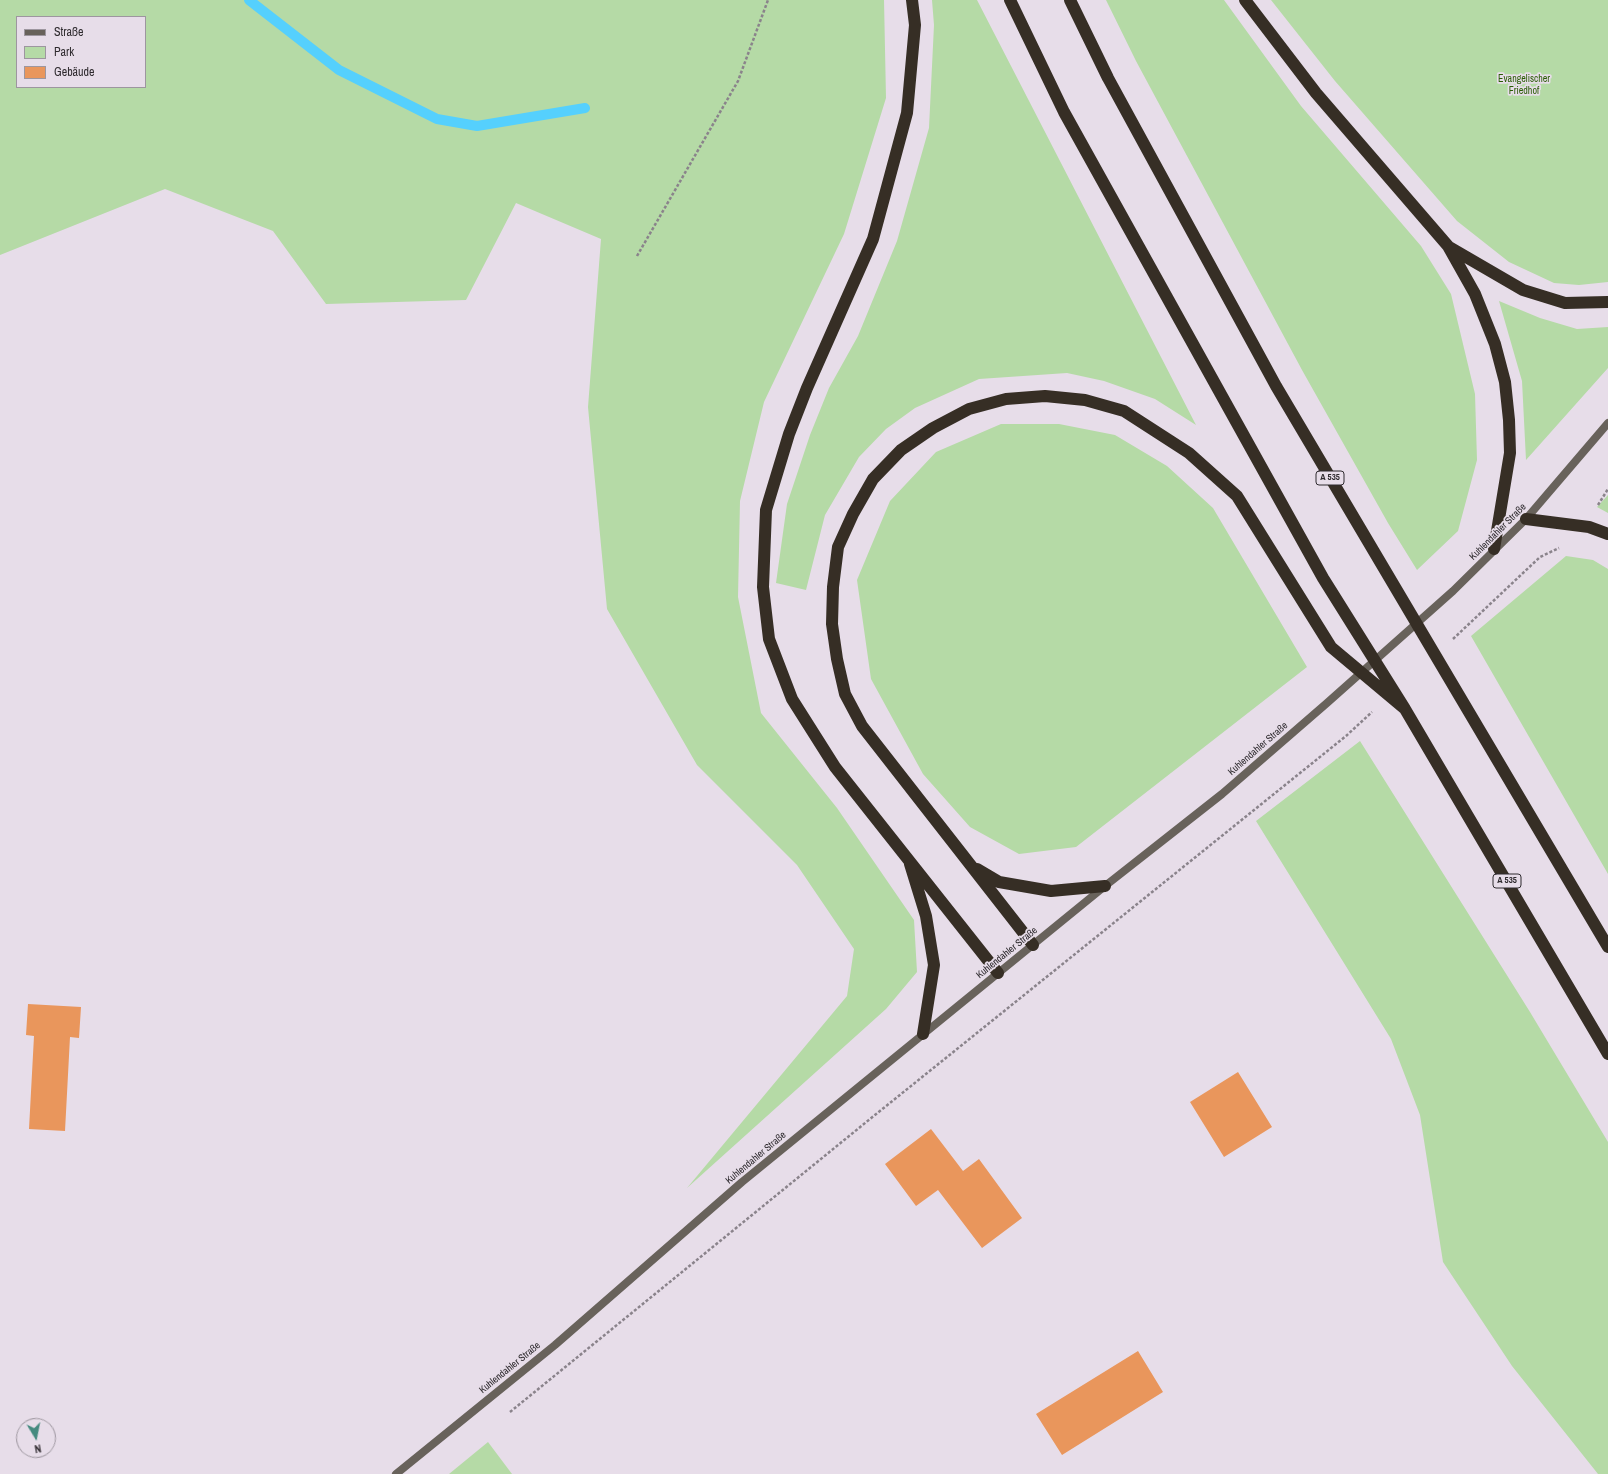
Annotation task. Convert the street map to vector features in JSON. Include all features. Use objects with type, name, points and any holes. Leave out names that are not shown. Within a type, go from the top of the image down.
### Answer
[{"type":"highway","points":[[912,0],[915,25],[907,113],[873,239],[789,434],[766,510],[763,587],[769,639],[792,699],[835,767],[998,973]]},
{"type":"highway","name":"A 535","points":[[1010,0],[1064,112],[1239,430],[1323,578],[1405,709],[1608,1054]]},
{"type":"highway","name":"A 535","points":[[1070,0],[1108,78],[1276,386],[1608,947]]},
{"type":"highway","points":[[1245,0],[1316,93],[1448,246],[1475,294],[1495,344],[1505,382],[1509,420],[1510,453],[1494,549]]},
{"type":"highway","points":[[1448,246],[1523,290],[1566,303],[1608,302]]},
{"type":"highway","points":[[1033,945],[862,726],[845,694],[837,659],[832,624],[833,587],[838,547],[853,514],[873,479],[901,450],[933,428],[969,409],[1006,399],[1046,396],[1085,400],[1124,411],[1189,453],[1237,496],[1331,647],[1405,709]]},
{"type":"highway","points":[[1526,519],[1589,527],[1608,534]]},
{"type":"highway","points":[[908,859],[926,916],[934,965],[922,1034]]},
{"type":"highway","points":[[972,867],[999,882],[1051,891],[1105,886]]},
{"type":"main road","name":"Kuhlendahler Straße","points":[[396,1474],[555,1345],[742,1182],[1105,886],[1222,794],[1327,703],[1453,591],[1526,519],[1608,423]]},
{"type":"path","points":[[637,256],[738,81],[768,0]]},
{"type":"path","points":[[1589,527],[1597,507],[1608,490]]},
{"type":"path","points":[[1474,621],[1540,557],[1559,548],[1566,549]]},
{"type":"path","points":[[505,1416],[870,1119],[1346,736]]},
{"type":"green space","points":[[0,0],[884,0],[886,98],[844,234],[764,402],[740,501],[738,597],[761,713],[837,808],[914,920],[917,972],[886,1009],[687,1188],[847,996],[854,949],[797,865],[697,765],[607,609],[588,407],[601,239],[516,203],[466,300],[326,304],[273,231],[165,189],[0,255]]},
{"type":"green space","points":[[932,0],[977,0],[1196,425],[1155,399],[1104,381],[1067,373],[979,379],[915,408],[886,429],[859,457],[825,515],[806,590],[776,583],[787,504],[810,435],[829,388],[858,336],[897,241],[929,128],[934,25]]},
{"type":"green space","points":[[1106,0],[1224,0],[1301,106],[1421,246],[1451,294],[1475,394],[1477,460],[1458,531],[1417,570],[1388,523],[1302,370],[1136,61]]},
{"type":"green space","name":"Evangelischer Friedhof","points":[[1271,0],[1608,0],[1608,282],[1579,285],[1554,283],[1509,262],[1457,221],[1335,81]]},
{"type":"green space","points":[[1499,301],[1540,318],[1577,329],[1608,327],[1608,368],[1526,460],[1522,381]]},
{"type":"green space","points":[[1001,424],[1059,424],[1115,435],[1167,466],[1213,508],[1307,667],[1076,847],[1019,854],[970,827],[923,774],[871,679],[857,580],[890,501],[936,452]]},
{"type":"green space","points":[[1608,495],[1608,513],[1597,507]]},
{"type":"green space","points":[[1566,556],[1593,560],[1608,569],[1608,874],[1471,636]]},
{"type":"green space","points":[[1360,741],[1530,1012],[1608,1142],[1608,1474],[1598,1474],[1512,1366],[1443,1262],[1420,1115],[1391,1039],[1256,821]]},
{"type":"green space","points":[[488,1442],[512,1474],[449,1474]]},
{"type":"building","points":[[28,1004],[81,1007],[79,1038],[70,1037],[65,1131],[29,1129],[34,1036],[26,1035]]},
{"type":"building","points":[[1238,1072],[1272,1127],[1224,1157],[1190,1102]]},
{"type":"building","points":[[931,1129],[963,1171],[979,1159],[1022,1218],[982,1248],[938,1190],[916,1206],[885,1164]]},
{"type":"building","points":[[1138,1351],[1163,1392],[1062,1455],[1036,1414]]},
{"type":"waterway","points":[[249,0],[339,70],[437,119],[477,126],[585,108]]}]
